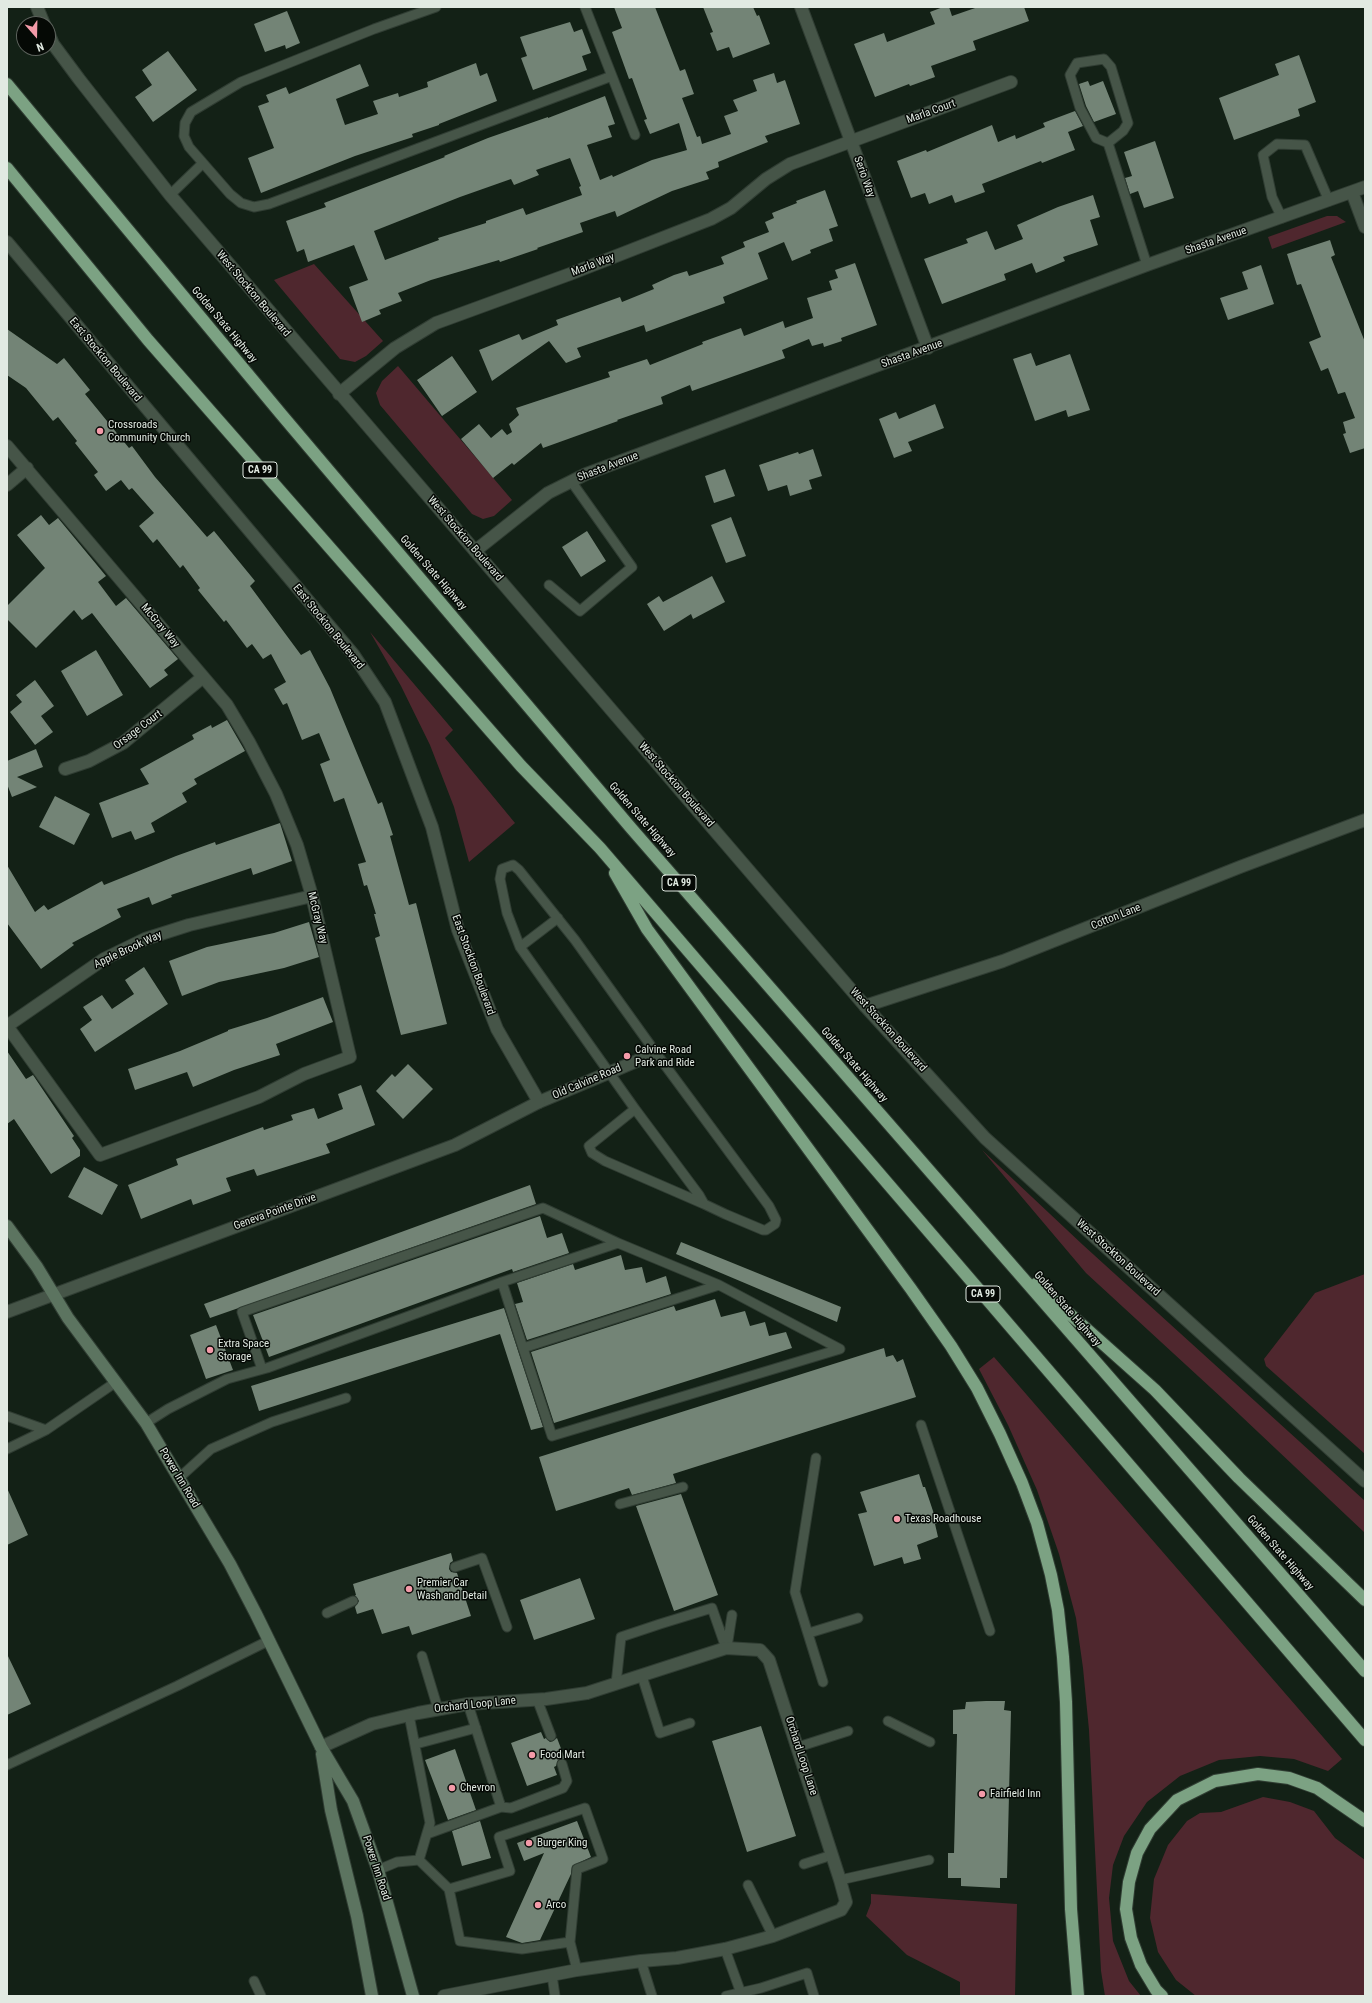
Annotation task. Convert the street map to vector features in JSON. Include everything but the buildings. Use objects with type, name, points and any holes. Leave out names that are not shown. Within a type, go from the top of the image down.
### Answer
[{"type":"highway","name":"Golden State Highway","points":[[7,84],[281,414],[631,828],[1365,1671]]},
{"type":"highway","name":"CA 99","points":[[7,168],[148,340],[521,766],[600,848],[1365,1740]]},
{"type":"highway","points":[[600,848],[647,929],[951,1346],[977,1388],[1022,1483],[1036,1523],[1051,1575],[1060,1634],[1066,1702],[1071,1910],[1078,1996]]},
{"type":"highway","points":[[998,1251],[1155,1390],[1239,1478],[1365,1600]]},
{"type":"highway","points":[[1162,1996],[1156,1990],[1141,1966],[1131,1938],[1126,1909],[1128,1882],[1137,1853],[1150,1829],[1177,1800],[1215,1781],[1258,1774],[1289,1778],[1317,1788],[1365,1821]]},
{"type":"main road","name":"Power Inn Road","points":[[7,1226],[37,1267],[52,1294],[146,1423],[230,1564],[270,1640],[321,1747],[353,1801],[378,1870],[413,1996]]},
{"type":"main road","name":"Power Inn Road","points":[[321,1747],[331,1810],[357,1916],[372,1996]]},
{"type":"street","name":"Serio Way","points":[[801,7],[928,348]]},
{"type":"street","name":"West Stockton Boulevard","points":[[56,48],[79,80],[170,195],[339,394],[866,1006],[985,1138],[1365,1481]]},
{"type":"street","name":"Marla Court","points":[[851,141],[1011,82]]},
{"type":"street","name":"Marla Way","points":[[339,394],[396,348],[436,323],[570,274],[711,219],[730,208],[766,179],[790,164],[851,141]]},
{"type":"street","name":"Shasta Avenue","points":[[475,551],[548,493],[571,481],[1147,265],[1282,218],[1365,187]]},
{"type":"street","points":[[1352,192],[1365,227]]},
{"type":"street","name":"East Stockton Boulevard","points":[[7,242],[353,654],[385,702],[432,827],[458,930],[497,1030],[539,1102]]},
{"type":"street","name":"McGray Way","points":[[7,446],[203,677],[239,723],[276,794],[297,845],[312,896],[350,1057],[304,1074],[259,1097],[100,1155],[7,1026]]},
{"type":"street","points":[[7,485],[27,468]]},
{"type":"street","name":"Orsage Court","points":[[65,769],[89,761],[123,743],[203,677]]},
{"type":"street","name":"Cotton Lane","points":[[866,1006],[1003,961],[1240,867],[1365,820]]},
{"type":"street","name":"Apple Brook Way","points":[[7,1026],[104,959],[145,939],[189,926],[312,896]]},
{"type":"street","name":"Old Calvine Road","points":[[539,1102],[656,1053]]},
{"type":"street","name":"Geneva Pointe Drive","points":[[7,1312],[455,1145],[539,1102]]},
{"type":"street","name":"Orchard Loop Lane","points":[[321,1747],[372,1724],[438,1709],[468,1704],[537,1699],[587,1693],[726,1648],[760,1650],[769,1660],[840,1880],[846,1902],[841,1910],[772,1936],[725,1949],[677,1958],[641,1961],[577,1970],[480,1992],[444,1996]]},
{"type":"lane","points":[[436,7],[374,29],[241,82],[201,104],[191,112],[185,123],[184,136],[189,147],[202,164],[241,203],[254,207],[268,204],[612,76]]},
{"type":"lane","points":[[585,7],[635,135]]},
{"type":"lane","points":[[1108,143],[1123,132],[1128,122],[1112,67],[1104,59],[1077,63],[1070,75],[1080,108],[1096,138],[1108,143],[1147,265]]},
{"type":"lane","points":[[1282,218],[1272,197],[1263,155],[1277,144],[1305,145],[1329,201]]},
{"type":"lane","points":[[170,195],[202,164]]},
{"type":"lane","points":[[549,585],[580,611],[632,567],[571,481]]},
{"type":"lane","points":[[635,1109],[589,1146],[592,1153],[605,1161],[763,1230],[766,1230],[775,1224],[776,1220],[769,1206],[558,918],[519,870],[513,865],[502,870],[500,879],[507,913],[520,947],[704,1204]]},
{"type":"lane","points":[[520,947],[558,918]]},
{"type":"lane","points":[[262,1369],[242,1312],[543,1208],[618,1243],[719,1285],[840,1349],[552,1436],[502,1282]]},
{"type":"lane","points":[[146,1423],[168,1409],[227,1379],[262,1369],[502,1282],[618,1243]]},
{"type":"lane","points":[[523,1348],[719,1285]]},
{"type":"lane","points":[[7,1449],[46,1430],[116,1382]]},
{"type":"lane","points":[[179,1478],[211,1450],[272,1422],[346,1398]]},
{"type":"lane","points":[[7,1416],[46,1430]]},
{"type":"lane","points":[[921,1425],[990,1631]]},
{"type":"lane","points":[[816,1458],[795,1592],[809,1633],[822,1682]]},
{"type":"lane","points":[[620,1504],[683,1487]]},
{"type":"lane","points":[[455,1567],[482,1558],[507,1628]]},
{"type":"lane","points":[[327,1613],[353,1601]]},
{"type":"lane","points":[[616,1684],[621,1637],[660,1624],[712,1608],[726,1648]]},
{"type":"lane","points":[[726,1648],[732,1615]]},
{"type":"lane","points":[[809,1633],[858,1618]]},
{"type":"lane","points":[[7,1765],[177,1686],[270,1640]]},
{"type":"lane","points":[[422,1656],[438,1709]]},
{"type":"lane","points":[[642,1676],[660,1733],[690,1723]]},
{"type":"lane","points":[[537,1699],[552,1736]]},
{"type":"lane","points":[[468,1704],[501,1807]]},
{"type":"lane","points":[[409,1715],[416,1744],[430,1823],[419,1860]]},
{"type":"lane","points":[[888,1721],[930,1742]]},
{"type":"lane","points":[[416,1744],[476,1728]]},
{"type":"lane","points":[[798,1746],[848,1731]]},
{"type":"lane","points":[[427,1834],[501,1807],[511,1808],[563,1788],[567,1781],[562,1764]]},
{"type":"lane","points":[[449,1889],[510,1871],[499,1837],[585,1808],[604,1859],[577,1869],[570,1942],[577,1970]]},
{"type":"lane","points":[[804,1864],[832,1855]]},
{"type":"lane","points":[[378,1870],[397,1862],[419,1860],[449,1889],[460,1940],[522,1949],[570,1942]]},
{"type":"lane","points":[[840,1880],[929,1860]]},
{"type":"lane","points":[[748,1885],[772,1936]]},
{"type":"lane","points":[[725,1949],[741,1995]]},
{"type":"lane","points":[[641,1961],[652,1996]]},
{"type":"lane","points":[[726,1996],[741,1995],[807,1973],[814,1996]]},
{"type":"lane","points":[[552,1975],[555,1996]]},
{"type":"lane","points":[[254,1981],[260,1996]]},
{"type":"shaded area","points":[[1327,216],[1337,216],[1346,222],[1272,249],[1268,237]]},
{"type":"shaded area","points":[[314,264],[383,341],[366,356],[355,362],[340,359],[274,280]]},
{"type":"shaded area","points":[[398,366],[512,500],[494,516],[483,519],[472,514],[380,405],[376,393],[382,381]]},
{"type":"shaded area","points":[[370,632],[453,730],[445,738],[515,823],[469,862],[454,807],[430,745],[401,686]]},
{"type":"shaded area","points":[[982,1150],[1083,1245],[1365,1501],[1365,1533],[1223,1399],[1086,1273]]},
{"type":"shaded area","points":[[1365,1274],[1365,1454],[1266,1366],[1264,1359],[1315,1293]]},
{"type":"shaded area","points":[[994,1357],[1342,1759],[1328,1771],[1294,1759],[1260,1756],[1219,1760],[1180,1776],[1147,1802],[1124,1836],[1113,1865],[1109,1898],[1113,1941],[1129,1981],[1141,1996],[1105,1996],[1101,1971],[1089,1730],[1076,1618],[1059,1554],[1037,1490],[1008,1425],[979,1369]]},
{"type":"shaded area","points":[[1263,1797],[1290,1802],[1314,1811],[1335,1838],[1365,1860],[1365,1996],[1196,1996],[1176,1980],[1158,1952],[1150,1918],[1154,1879],[1168,1845],[1187,1821],[1200,1813],[1221,1812]]},
{"type":"shaded area","points":[[871,1894],[1017,1904],[1015,1996],[960,1996],[960,1982],[907,1955],[866,1916],[871,1903]]},
{"type":"place","name":"Crossroads Community Church","points":[[100,431]]},
{"type":"place","name":"Calvine Road Park and Ride","points":[[627,1056]]},
{"type":"place","name":"Extra Space Storage","points":[[210,1350]]},
{"type":"place","name":"Texas Roadhouse","points":[[897,1519]]},
{"type":"place","name":"Premier Car Wash and Detail","points":[[409,1589]]},
{"type":"place","name":"Food Mart","points":[[532,1755]]},
{"type":"place","name":"Chevron","points":[[452,1788]]},
{"type":"place","name":"Fairfield Inn","points":[[982,1794]]},
{"type":"place","name":"Burger King","points":[[529,1843]]},
{"type":"place","name":"Arco","points":[[538,1905]]}]
